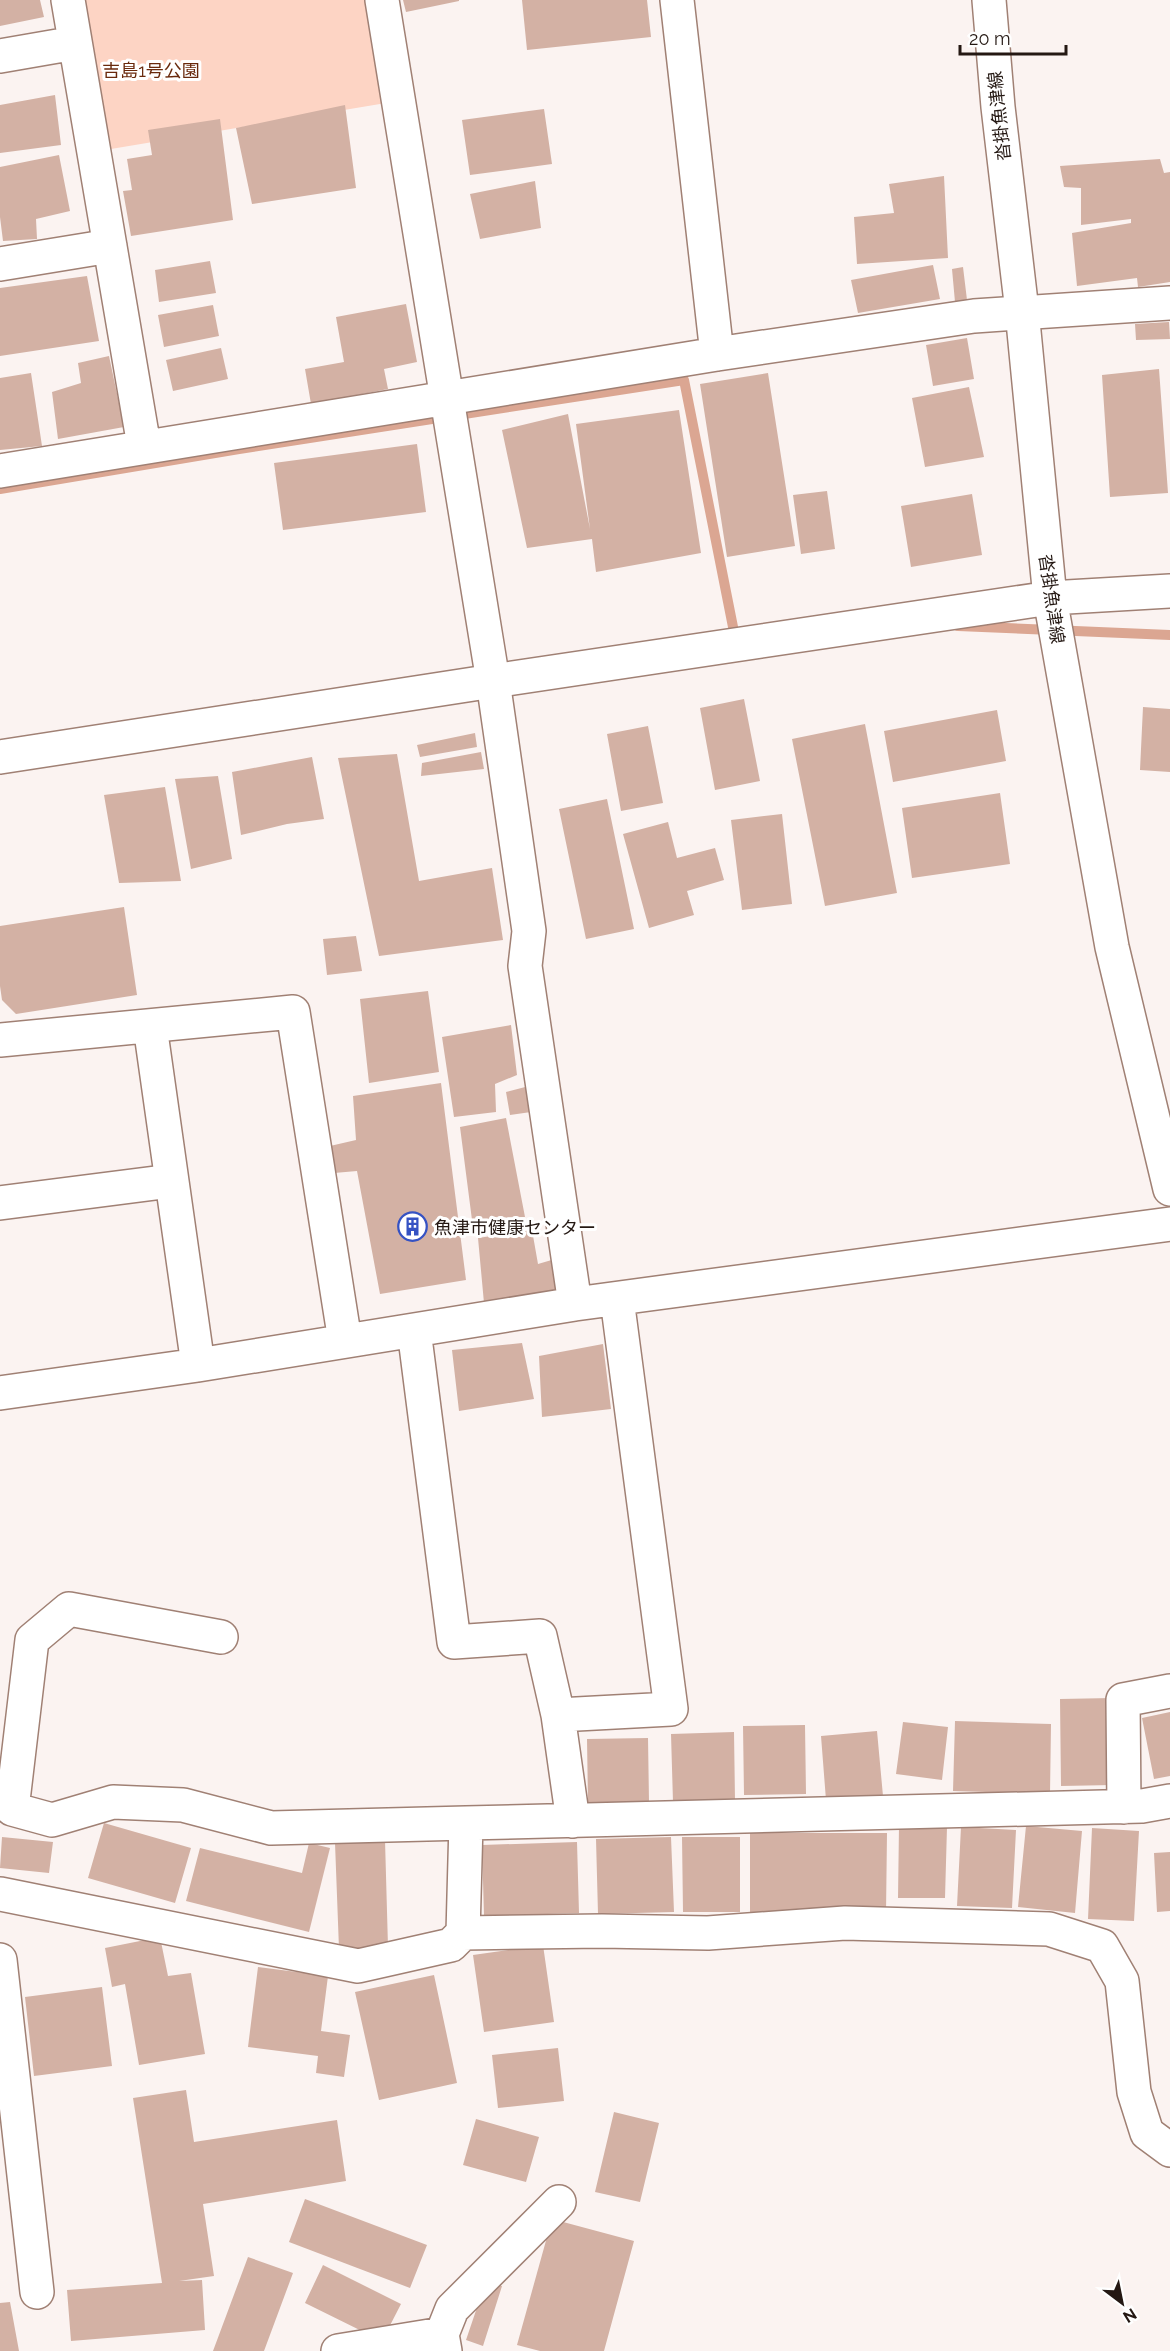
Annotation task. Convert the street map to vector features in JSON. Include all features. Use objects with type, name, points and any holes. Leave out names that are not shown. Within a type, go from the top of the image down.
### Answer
[{"type":"street","points":[[68,0],[144,446]]},
{"type":"street","points":[[382,0],[445,399],[493,681],[529,931],[525,966],[575,1304]]},
{"type":"street","points":[[677,0],[717,354]]},
{"type":"street","name":"沓掛魚津線","points":[[989,0],[998,107],[1022,311],[1050,598],[1112,947],[1170,1189]]},
{"type":"street","points":[[0,56],[75,44]]},
{"type":"street","points":[[0,264],[110,246]]},
{"type":"street","points":[[0,471],[717,354],[974,316],[1022,311],[1170,303]]},
{"type":"street","points":[[0,757],[1050,598],[1170,591]]},
{"type":"street","points":[[0,1040],[293,1012],[345,1341]]},
{"type":"street","points":[[150,1026],[198,1365]]},
{"type":"street","points":[[0,1203],[171,1180]]},
{"type":"street","points":[[0,1393],[198,1365],[575,1304],[1170,1224]]},
{"type":"street","points":[[558,1715],[671,1708],[616,1299]]},
{"type":"street","points":[[414,1330],[454,1642],[540,1636],[558,1715],[573,1821]]},
{"type":"street","points":[[221,1637],[69,1609],[32,1640],[12,1809],[52,1820],[113,1802],[183,1805],[271,1828],[1124,1807],[1170,1801]]},
{"type":"street","points":[[1124,1807],[1123,1700],[1170,1691]]},
{"type":"street","points":[[0,1894],[358,1966],[451,1945],[463,1933],[466,1823]]},
{"type":"street","points":[[463,1933],[602,1931],[708,1933],[845,1923],[1049,1929],[1102,1946],[1122,1981],[1134,2092],[1147,2133],[1170,2150]]},
{"type":"street","points":[[0,1960],[37,2292]]},
{"type":"street","points":[[339,2351],[444,2343],[452,2309],[559,2202]]},
{"type":"green space","name":"吉島1号公園","points":[[68,0],[382,0],[398,101],[93,152]]},
{"type":"building","points":[[0,0],[40,0],[44,17],[0,26]]},
{"type":"building","points":[[403,0],[459,0],[459,1],[406,12]]},
{"type":"building","points":[[522,0],[647,0],[651,37],[527,50]]},
{"type":"building","points":[[55,95],[61,145],[0,153],[0,105]]},
{"type":"building","points":[[345,105],[356,188],[252,204],[236,128]]},
{"type":"building","points":[[544,109],[552,164],[470,175],[462,120]]},
{"type":"building","points":[[220,119],[233,220],[131,236],[123,191],[132,190],[127,159],[152,155],[148,130]]},
{"type":"building","points":[[59,155],[70,211],[36,219],[37,239],[3,241],[0,217],[0,167]]},
{"type":"building","points":[[1160,159],[1164,173],[1170,172],[1170,282],[1138,287],[1137,278],[1077,286],[1072,233],[1131,223],[1131,219],[1081,225],[1081,188],[1064,187],[1060,166]]},
{"type":"building","points":[[944,176],[948,258],[857,264],[854,217],[894,213],[889,184]]},
{"type":"building","points":[[535,181],[541,228],[480,239],[470,194]]},
{"type":"building","points":[[210,261],[216,293],[159,302],[155,270]]},
{"type":"building","points":[[933,265],[940,299],[858,313],[851,280]]},
{"type":"building","points":[[963,267],[967,300],[955,302],[952,269]]},
{"type":"building","points":[[87,276],[99,341],[0,356],[0,288]]},
{"type":"building","points":[[406,304],[417,362],[384,369],[388,389],[311,404],[305,369],[344,362],[336,317]]},
{"type":"building","points":[[213,305],[219,336],[164,347],[158,315]]},
{"type":"building","points":[[1169,322],[1170,339],[1136,340],[1135,324]]},
{"type":"building","points":[[967,338],[974,379],[933,386],[926,345]]},
{"type":"building","points":[[221,348],[228,379],[173,391],[166,360]]},
{"type":"building","points":[[109,356],[124,427],[58,439],[52,392],[81,383],[78,363]]},
{"type":"building","points":[[1159,369],[1168,493],[1110,497],[1102,375]]},
{"type":"building","points":[[31,373],[42,446],[0,450],[0,378]]},
{"type":"building","points":[[768,373],[795,546],[727,557],[700,384]]},
{"type":"building","points":[[969,387],[984,457],[925,467],[912,398]]},
{"type":"building","points":[[679,410],[701,553],[596,572],[592,539],[527,548],[502,430],[568,414],[590,529],[576,424]]},
{"type":"building","points":[[417,444],[426,512],[283,530],[274,463]]},
{"type":"building","points":[[827,491],[835,549],[801,554],[793,495]]},
{"type":"building","points":[[972,494],[982,555],[911,567],[901,506]]},
{"type":"building","points":[[744,699],[760,781],[715,790],[700,708]]},
{"type":"building","points":[[1143,707],[1170,709],[1170,772],[1140,770]]},
{"type":"building","points":[[997,710],[1006,761],[893,782],[884,731]]},
{"type":"building","points":[[865,724],[897,893],[825,906],[792,739]]},
{"type":"building","points":[[648,726],[663,803],[621,811],[607,734]]},
{"type":"building","points":[[475,733],[477,747],[420,757],[417,745]]},
{"type":"building","points":[[481,752],[484,769],[421,776],[422,763]]},
{"type":"building","points":[[397,754],[419,881],[492,868],[503,940],[379,956],[338,758]]},
{"type":"building","points":[[312,757],[324,819],[287,824],[241,835],[232,772]]},
{"type":"building","points":[[218,776],[232,859],[191,869],[175,779]]},
{"type":"building","points":[[165,787],[181,881],[119,883],[104,795]]},
{"type":"building","points":[[1000,793],[1010,864],[912,878],[902,808]]},
{"type":"building","points":[[607,799],[634,929],[586,939],[559,809]]},
{"type":"building","points":[[782,814],[792,904],[742,910],[731,820]]},
{"type":"building","points":[[668,822],[677,858],[715,848],[724,880],[687,891],[694,915],[649,928],[623,834]]},
{"type":"building","points":[[124,907],[137,995],[16,1014],[2,1000],[0,926]]},
{"type":"building","points":[[356,936],[362,971],[327,975],[323,939]]},
{"type":"building","points":[[428,991],[439,1072],[369,1083],[360,999]]},
{"type":"building","points":[[511,1025],[517,1075],[495,1084],[496,1112],[454,1117],[442,1037]]},
{"type":"building","name":"魚津市健康センター","points":[[441,1083],[466,1280],[380,1294],[357,1171],[334,1173],[330,1146],[356,1140],[353,1096]]},
{"type":"building","points":[[529,1086],[531,1112],[510,1115],[506,1092]]},
{"type":"building","points":[[506,1118],[525,1217],[472,1220],[460,1127]]},
{"type":"building","points":[[532,1230],[538,1264],[555,1259],[560,1289],[484,1303],[478,1238]]},
{"type":"building","points":[[522,1343],[534,1399],[459,1411],[452,1350]]},
{"type":"building","points":[[603,1344],[611,1409],[542,1417],[539,1356]]},
{"type":"building","points":[[1112,1698],[1113,1785],[1061,1786],[1060,1699]]},
{"type":"building","points":[[1170,1712],[1170,1776],[1154,1779],[1142,1718]]},
{"type":"building","points":[[955,1721],[1051,1724],[1050,1794],[953,1791]]},
{"type":"building","points":[[903,1722],[948,1727],[942,1780],[896,1774]]},
{"type":"building","points":[[805,1725],[806,1794],[744,1795],[743,1726]]},
{"type":"building","points":[[877,1731],[883,1796],[826,1800],[821,1736]]},
{"type":"building","points":[[734,1732],[735,1800],[673,1802],[671,1734]]},
{"type":"building","points":[[648,1738],[649,1802],[588,1803],[587,1739]]},
{"type":"building","points":[[104,1823],[191,1848],[175,1903],[88,1878]]},
{"type":"building","points":[[899,1826],[947,1827],[945,1898],[898,1898]]},
{"type":"building","points":[[1026,1826],[1082,1831],[1075,1913],[1018,1907]]},
{"type":"building","points":[[961,1827],[1016,1830],[1012,1908],[957,1906]]},
{"type":"building","points":[[1092,1828],[1139,1831],[1134,1921],[1088,1919]]},
{"type":"building","points":[[750,1833],[887,1833],[886,1913],[750,1912]]},
{"type":"building","points":[[2,1837],[53,1842],[49,1873],[0,1868]]},
{"type":"building","points":[[671,1837],[674,1912],[598,1914],[596,1839]]},
{"type":"building","points":[[682,1837],[740,1837],[740,1912],[683,1912]]},
{"type":"building","points":[[385,1840],[388,1947],[339,1949],[335,1843]]},
{"type":"building","points":[[577,1842],[579,1913],[484,1916],[482,1845]]},
{"type":"building","points":[[309,1843],[330,1848],[309,1932],[186,1901],[200,1848],[302,1873]]},
{"type":"building","points":[[1170,1852],[1170,1911],[1157,1912],[1154,1853]]},
{"type":"building","points":[[160,1937],[168,1976],[191,1973],[205,2054],[139,2065],[125,1984],[112,1987],[105,1948]]},
{"type":"building","points":[[543,1945],[554,2022],[484,2032],[473,1955]]},
{"type":"building","points":[[258,1967],[328,1976],[321,2031],[350,2035],[344,2077],[316,2073],[318,2056],[248,2047]]},
{"type":"building","points":[[434,1975],[457,2083],[379,2100],[355,1992]]},
{"type":"building","points":[[102,1987],[112,2066],[34,2076],[25,1997]]},
{"type":"building","points":[[558,2048],[564,2101],[498,2108],[492,2055]]},
{"type":"building","points":[[186,2090],[194,2142],[337,2120],[346,2181],[203,2204],[214,2276],[179,2281],[202,2280],[205,2330],[71,2341],[67,2290],[162,2283],[133,2098]]},
{"type":"building","points":[[614,2112],[659,2123],[640,2202],[595,2192]]},
{"type":"building","points":[[476,2119],[539,2137],[526,2182],[463,2165]]},
{"type":"building","points":[[305,2199],[427,2245],[410,2288],[289,2242]]},
{"type":"building","points":[[552,2219],[634,2241],[604,2351],[540,2351],[517,2345]]},
{"type":"building","points":[[248,2257],[293,2273],[264,2351],[213,2351]]},
{"type":"building","points":[[323,2265],[401,2304],[382,2341],[305,2303]]},
{"type":"building","points":[[486,2281],[502,2286],[483,2346],[466,2340]]},
{"type":"building","points":[[10,2302],[19,2351],[0,2351],[0,2303]]},
{"type":"waterway","points":[[0,489],[239,449],[684,380],[736,642]]},
{"type":"waterway","points":[[958,626],[1170,635]]},
{"type":"place","name":"魚津市健康センター","points":[[413,1227]]}]
